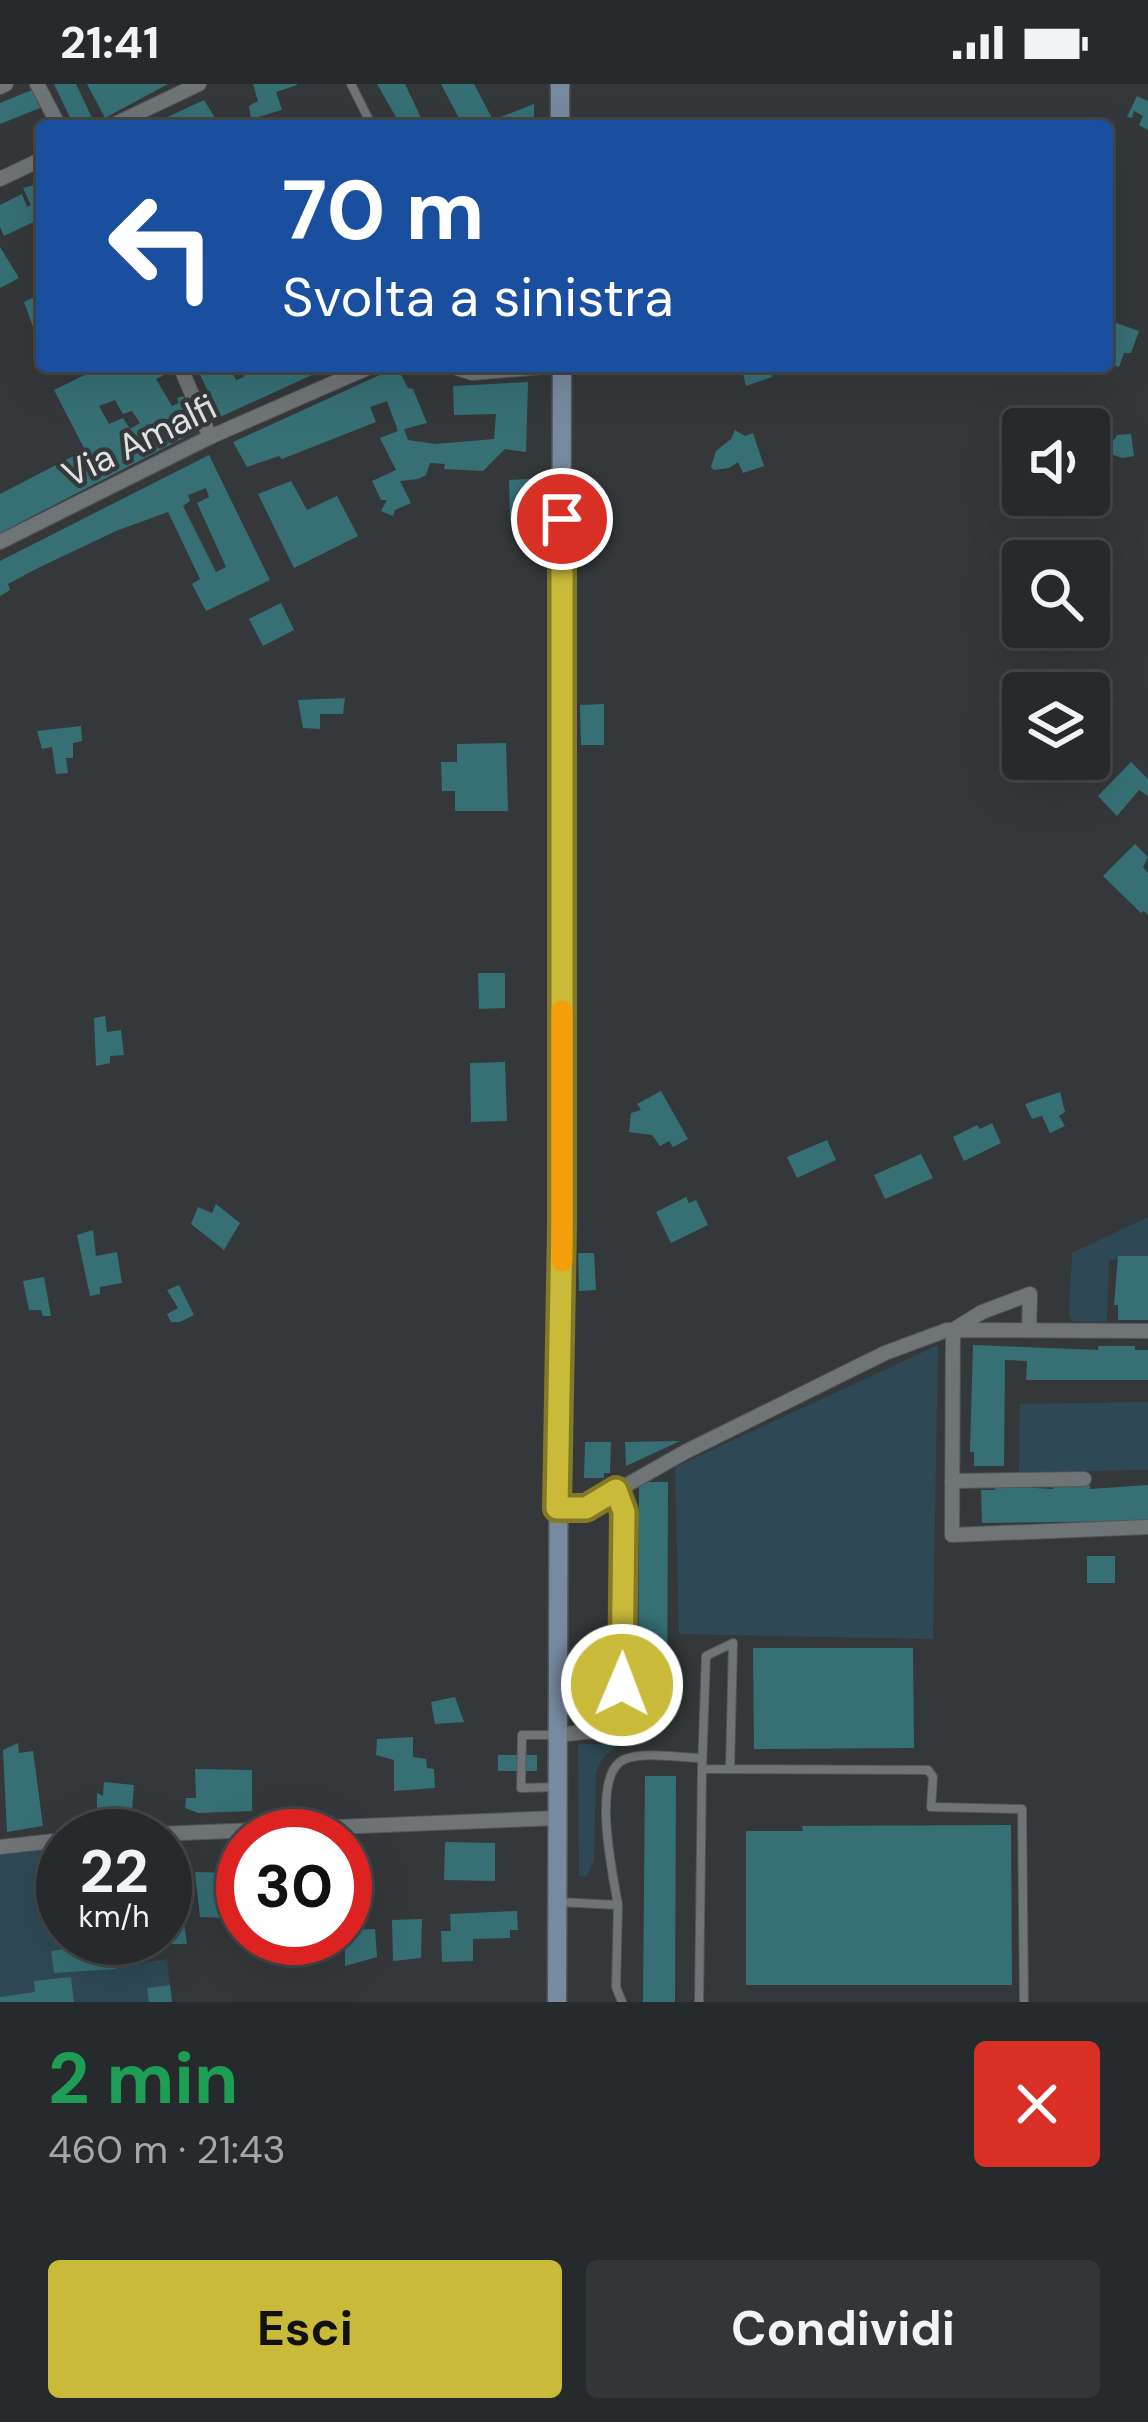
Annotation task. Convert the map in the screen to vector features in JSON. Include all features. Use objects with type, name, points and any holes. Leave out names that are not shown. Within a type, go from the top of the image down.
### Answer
[{"type":"street","points":[[38,84],[56,120]]},
{"type":"street","points":[[124,120],[200,84]]},
{"type":"street","points":[[560,84],[560,120]]},
{"type":"street","points":[[0,179],[36,162]]},
{"type":"street","points":[[182,372],[209,437]]},
{"type":"street","name":"Via Amalfi","points":[[0,542],[209,437],[358,372]]},
{"type":"street","points":[[557,2002],[562,1226],[558,372]]},
{"type":"street","points":[[557,1508],[586,1508],[885,1353],[953,1330],[982,1312],[1030,1294],[1029,1329]]},
{"type":"street","points":[[953,1330],[1148,1331]]},
{"type":"street","points":[[953,1330],[952,1535],[1148,1527]]},
{"type":"street","points":[[952,1481],[1084,1479]]},
{"type":"street","points":[[557,1735],[621,1728],[624,1512],[616,1490]]},
{"type":"street","points":[[192,1833],[558,1818]]},
{"type":"street","points":[[0,1846],[36,1843]]},
{"type":"lane","points":[[351,84],[369,120]]},
{"type":"lane","points":[[699,2002],[706,1656],[733,1643],[730,1769]]},
{"type":"lane","points":[[557,1735],[522,1735],[521,1788],[558,1787]]},
{"type":"lane","points":[[622,2002],[616,1987],[618,1905],[608,1832],[611,1770],[621,1760],[635,1757],[730,1769],[928,1770],[933,1777],[932,1807],[1022,1809],[1024,2002]]},
{"type":"lane","points":[[557,1902],[618,1905]]},
{"type":"shaded area","points":[[1148,1217],[1148,1256],[1109,1260],[1107,1322],[1073,1321],[1069,1315],[1072,1253]]},
{"type":"shaded area","points":[[938,1345],[933,1639],[679,1634],[675,1467]]},
{"type":"shaded area","points":[[1148,1402],[1148,1470],[1019,1472],[1020,1404]]},
{"type":"shaded area","points":[[578,1744],[619,1744],[602,1759],[596,1773],[594,1861],[586,1877],[579,1876]]},
{"type":"shaded area","points":[[36,1851],[36,1965],[168,1965],[172,2002],[0,2002],[0,1853]]},
{"type":"building","points":[[54,84],[76,84],[93,120],[71,120]]},
{"type":"building","points":[[87,84],[168,84],[105,118]]},
{"type":"building","points":[[253,84],[297,85],[276,92],[282,110],[251,119],[249,106],[258,101]]},
{"type":"building","points":[[377,84],[405,84],[422,120],[398,120]]},
{"type":"building","points":[[441,84],[474,84],[493,120],[460,120]]},
{"type":"building","points":[[32,90],[40,108],[0,124],[0,103]]},
{"type":"building","points":[[1137,96],[1148,101],[1148,130],[1139,125],[1143,116],[1134,111],[1132,118],[1127,117]]},
{"type":"building","points":[[204,100],[216,120],[161,120]]},
{"type":"building","points":[[534,104],[534,120],[493,120]]},
{"type":"building","points":[[36,185],[36,221],[4,236],[0,205],[22,194],[27,207],[31,205],[23,188]]},
{"type":"building","points":[[0,247],[19,278],[0,288]]},
{"type":"building","points":[[36,296],[34,330],[24,302]]},
{"type":"building","points":[[1113,320],[1139,331],[1131,353],[1124,353],[1119,367],[1113,364]]},
{"type":"building","points":[[91,372],[170,372],[156,379],[172,406],[183,396],[201,429],[0,533],[0,494],[85,450],[54,390]],"holes":[[[115,400],[123,414],[132,411],[140,423],[130,429],[123,418],[109,424],[99,406]]]},
{"type":"building","points":[[199,372],[232,372],[236,380],[244,377],[243,372],[319,372],[220,417]]},
{"type":"building","points":[[386,372],[400,372],[413,389],[427,423],[404,429],[408,440],[435,444],[494,439],[496,414],[454,415],[453,386],[528,382],[526,452],[505,449],[483,471],[444,469],[445,464],[430,463],[426,475],[400,481],[411,503],[395,510],[393,516],[381,511],[387,500],[381,500],[372,481],[396,470],[380,438],[398,431],[387,401],[370,407],[376,422],[282,459],[247,467],[233,442]]},
{"type":"building","points":[[742,372],[773,372],[772,377],[746,386]]},
{"type":"building","points":[[735,430],[745,436],[753,433],[764,466],[743,473],[738,462],[729,468],[711,467],[716,451]]},
{"type":"building","points":[[1131,434],[1134,456],[1110,454],[1110,440]]},
{"type":"building","points":[[209,455],[270,580],[206,611],[192,584],[200,579],[168,512],[36,569],[8,584],[10,590],[0,596],[0,561]],"holes":[[[206,488],[209,497],[197,503],[226,567],[216,572],[183,506],[190,501],[188,495]]]},
{"type":"building","points":[[530,479],[532,520],[510,521],[509,480]]},
{"type":"building","points":[[291,481],[307,510],[337,496],[358,536],[294,568],[258,494]]},
{"type":"building","points":[[281,603],[294,630],[263,646],[249,619]]},
{"type":"building","points":[[345,698],[343,714],[320,714],[320,729],[303,728],[298,700]]},
{"type":"building","points":[[604,704],[604,745],[581,745],[580,705]]},
{"type":"building","points":[[81,726],[82,741],[73,743],[73,758],[66,758],[68,773],[56,774],[52,747],[42,749],[37,731]]},
{"type":"building","points":[[506,743],[508,811],[455,811],[455,791],[442,791],[441,762],[457,762],[457,744]]},
{"type":"building","points":[[1131,762],[1148,779],[1148,796],[1139,790],[1117,816],[1098,796]]},
{"type":"building","points":[[1135,844],[1148,857],[1143,867],[1148,873],[1148,915],[1103,876]]},
{"type":"building","points":[[478,973],[505,973],[505,1008],[479,1009]]},
{"type":"building","points":[[105,1016],[107,1032],[121,1030],[124,1055],[110,1056],[110,1063],[96,1066],[94,1018]]},
{"type":"building","points":[[505,1062],[507,1121],[471,1122],[470,1063]]},
{"type":"building","points":[[661,1091],[688,1139],[673,1147],[669,1141],[660,1146],[652,1135],[629,1132],[631,1113],[641,1110],[637,1104]]},
{"type":"building","points":[[1060,1092],[1065,1112],[1059,1116],[1065,1126],[1050,1133],[1042,1116],[1032,1119],[1025,1104]]},
{"type":"building","points":[[992,1123],[1001,1143],[964,1161],[953,1137]]},
{"type":"building","points":[[827,1140],[836,1160],[797,1178],[787,1157]]},
{"type":"building","points":[[921,1154],[933,1178],[885,1199],[874,1175]]},
{"type":"building","points":[[686,1197],[689,1203],[696,1200],[708,1225],[671,1243],[656,1212]]},
{"type":"building","points":[[216,1204],[240,1223],[224,1250],[191,1224],[198,1207],[212,1213]]},
{"type":"building","points":[[93,1230],[96,1256],[117,1252],[122,1283],[100,1287],[100,1294],[90,1296],[77,1235]]},
{"type":"building","points":[[578,1253],[594,1253],[596,1290],[579,1291]]},
{"type":"building","points":[[1118,1256],[1148,1256],[1148,1320],[1118,1320],[1118,1305],[1114,1305]]},
{"type":"building","points":[[44,1277],[51,1316],[29,1310],[23,1281]]},
{"type":"building","points":[[179,1285],[194,1315],[171,1322],[167,1314],[178,1308],[167,1290]]},
{"type":"building","points":[[973,1345],[1098,1350],[1098,1346],[1135,1346],[1135,1350],[1148,1350],[1148,1380],[1026,1380],[1027,1361],[1005,1360],[1004,1466],[974,1466],[974,1452],[970,1452]]},
{"type":"building","points":[[680,1441],[626,1466],[625,1442]]},
{"type":"building","points":[[585,1442],[611,1442],[610,1473],[604,1473],[604,1478],[584,1478]]},
{"type":"building","points":[[639,1482],[668,1482],[667,1726],[638,1725]]},
{"type":"building","points":[[1090,1485],[1090,1489],[1148,1485],[1148,1521],[982,1523],[981,1490]]},
{"type":"building","points":[[1087,1556],[1115,1556],[1115,1583],[1087,1583]]},
{"type":"building","points":[[753,1648],[913,1648],[914,1748],[754,1749]]},
{"type":"building","points":[[455,1697],[464,1722],[435,1724],[431,1702]]},
{"type":"building","points":[[413,1737],[413,1757],[426,1759],[427,1768],[434,1769],[435,1788],[394,1791],[394,1760],[376,1755],[377,1739]]},
{"type":"building","points":[[18,1743],[19,1753],[33,1751],[41,1809],[36,1809],[36,1827],[7,1832],[3,1750]]},
{"type":"building","points":[[498,1755],[537,1755],[537,1771],[498,1771]]},
{"type":"building","points":[[195,1769],[252,1770],[252,1809],[198,1813],[185,1808],[186,1798],[196,1798]]},
{"type":"building","points":[[645,1776],[676,1776],[675,2002],[643,2002]]},
{"type":"building","points":[[104,1782],[134,1785],[132,1809],[97,1809],[97,1793],[103,1796]]},
{"type":"building","points":[[1011,1825],[1012,1985],[746,1985],[746,1831],[803,1831],[802,1826]]},
{"type":"building","points":[[445,1842],[495,1843],[495,1881],[444,1880]]},
{"type":"building","points":[[195,1872],[216,1873],[216,1918],[200,1917]]},
{"type":"building","points":[[517,1911],[518,1930],[510,1930],[510,1938],[473,1939],[473,1961],[442,1962],[441,1931],[451,1931],[450,1914]]},
{"type":"building","points":[[422,1919],[421,1958],[393,1961],[392,1920]]},
{"type":"building","points":[[372,1929],[377,1957],[372,1958]]},
{"type":"building","points":[[53,1965],[115,1965],[116,1969],[54,1973]]},
{"type":"building","points":[[71,1977],[74,2002],[0,2002],[0,1997],[35,1992],[34,1981]]},
{"type":"building","points":[[170,1985],[172,2002],[149,2002],[147,1988]]},
{"type":"slow traffic","points":[[562,1011],[562,1261]]},
{"type":"route","points":[[562,519],[557,1508],[586,1508],[616,1490],[624,1512],[622,1685]]}]
